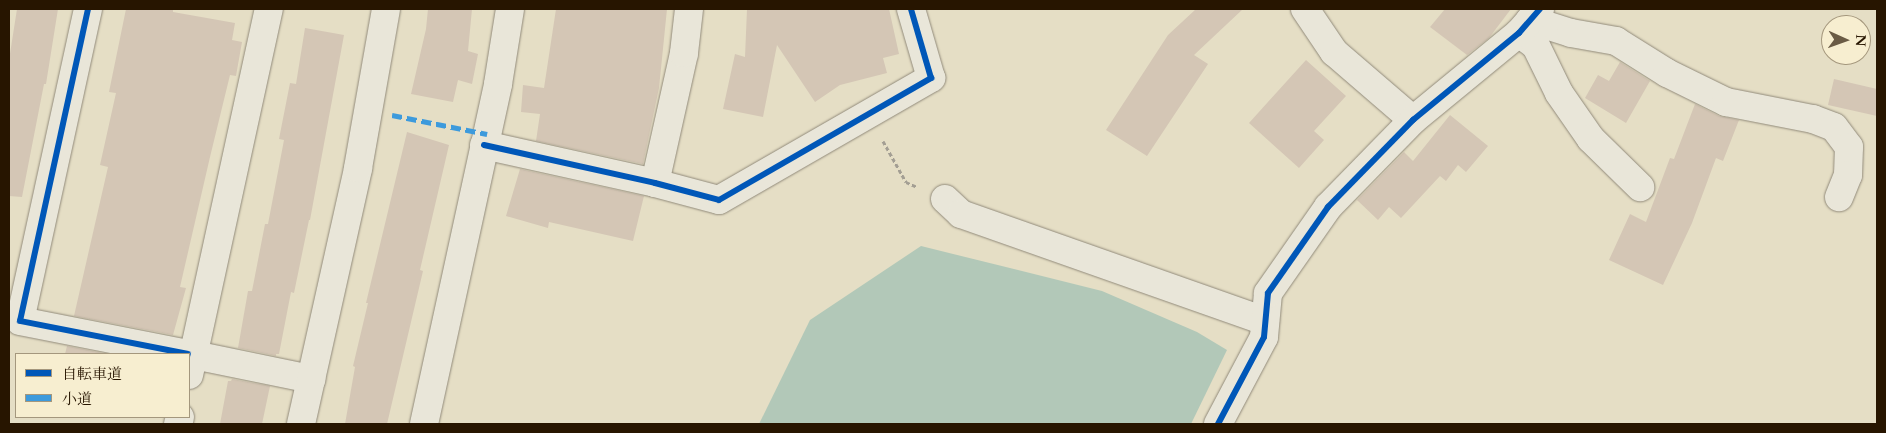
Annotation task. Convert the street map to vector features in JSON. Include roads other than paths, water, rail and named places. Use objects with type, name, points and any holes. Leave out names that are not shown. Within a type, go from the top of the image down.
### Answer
[{"type":"street","points":[[88,9],[20,321],[159,353]]},
{"type":"street","points":[[269,9],[190,360],[311,379]]},
{"type":"street","points":[[301,424],[358,168],[386,9]]},
{"type":"street","points":[[424,424],[498,84],[510,9]]},
{"type":"street","points":[[655,183],[684,53],[689,9]]},
{"type":"street","points":[[484,145],[655,183],[719,200],[930,78],[910,9]]},
{"type":"street","points":[[1305,9],[1334,52],[1413,120]]},
{"type":"street","points":[[1218,424],[1264,337],[1268,293],[1328,207],[1413,120],[1530,20]]},
{"type":"street","points":[[1530,20],[1536,46],[1559,93],[1591,140],[1640,187]]},
{"type":"street","points":[[1530,20],[1571,33],[1616,41],[1667,73],[1726,102],[1813,119],[1834,127],[1849,147],[1848,175],[1839,197]]},
{"type":"street","points":[[945,199],[961,214],[1265,321]]}]
